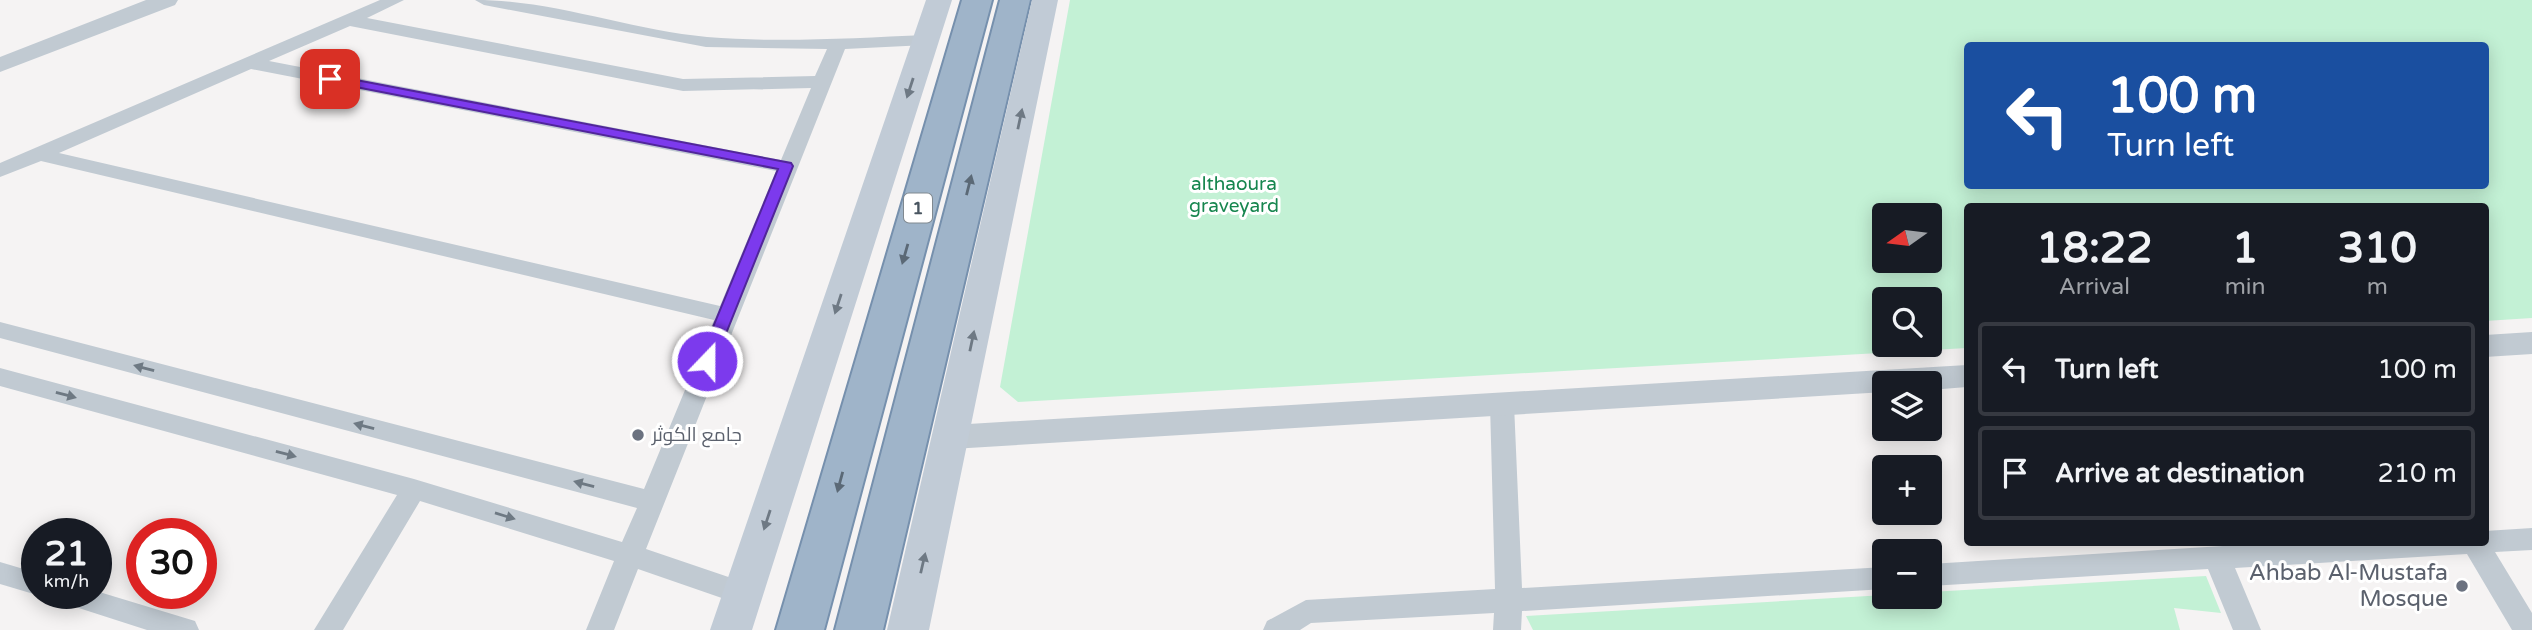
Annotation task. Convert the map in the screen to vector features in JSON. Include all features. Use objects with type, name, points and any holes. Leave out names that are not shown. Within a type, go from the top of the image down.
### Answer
[{"type":"highway","name":"1","points":[[800,630],[977,0]]},
{"type":"highway","name":"1","points":[[859,630],[912,417],[1029,3]]},
{"type":"highway","points":[[858,416],[912,417]]},
{"type":"main road","points":[[731,630],[939,0]]},
{"type":"main road","points":[[908,630],[952,436],[1029,3]]},
{"type":"street","points":[[0,52],[132,0]]},
{"type":"street","points":[[0,65],[167,0]]},
{"type":"street","points":[[0,171],[395,0]]},
{"type":"street","points":[[484,0],[706,42],[838,44],[926,40]]},
{"type":"street","points":[[348,20],[683,86],[820,82]]},
{"type":"street","points":[[600,630],[820,82],[838,44]]},
{"type":"street","points":[[249,63],[786,166]]},
{"type":"street","points":[[38,154],[726,315]]},
{"type":"street","points":[[0,330],[650,501]]},
{"type":"street","points":[[2489,346],[2532,343]]},
{"type":"street","points":[[952,436],[1964,376]]},
{"type":"street","points":[[0,377],[414,489],[629,553],[743,593]]},
{"type":"street","points":[[1502,404],[1509,600],[1507,630]]},
{"type":"street","points":[[328,630],[414,489]]},
{"type":"street","points":[[2489,542],[2532,539]]},
{"type":"street","points":[[1942,574],[2425,546]]},
{"type":"street","points":[[2479,546],[2527,630]]},
{"type":"street","points":[[2217,558],[2248,630]]},
{"type":"street","points":[[0,572],[21,579]]},
{"type":"street","points":[[1277,630],[1306,612],[1872,579]]},
{"type":"street","points":[[112,607],[185,630]]},
{"type":"green space","name":"althaoura graveyard","points":[[1070,0],[2532,0],[2532,318],[2489,321],[2489,203],[1964,203],[1964,348],[1942,349],[1942,287],[1872,287],[1872,353],[1018,402],[1000,387]]},
{"type":"green space","points":[[2206,576],[2221,613],[2174,608],[2180,630],[1533,630],[1526,616],[1872,596],[1872,609],[1942,609],[1942,591]]},
{"type":"place","name":"جامع الكوثر","points":[[638,435]]},
{"type":"place","name":"Ahbab Al-Mustafa Mosque","points":[[2462,586]]},
{"type":"route","points":[[330,79],[786,166],[707,361]]}]
